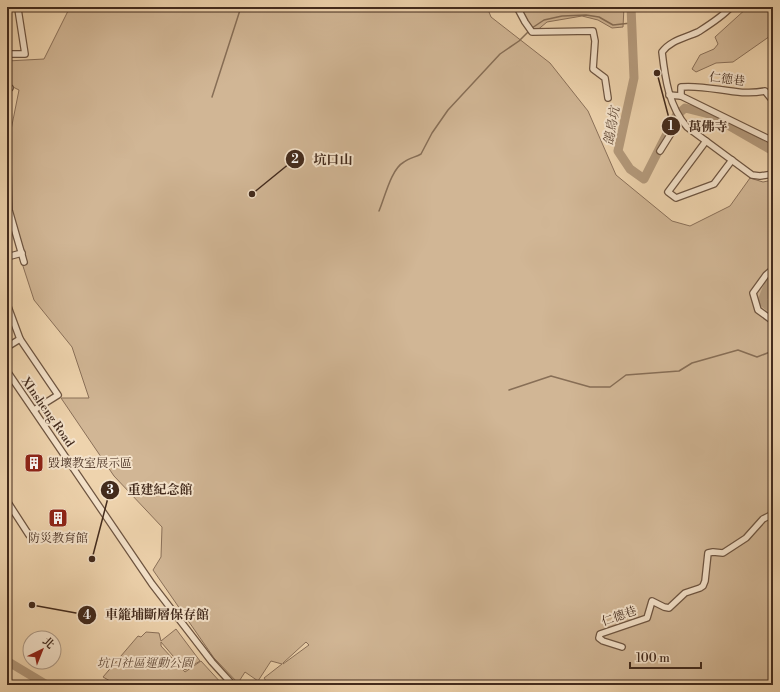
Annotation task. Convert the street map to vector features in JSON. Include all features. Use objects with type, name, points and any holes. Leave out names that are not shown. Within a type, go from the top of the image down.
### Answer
[{"type":"street","points":[[517,7],[524,22],[532,32],[593,32],[595,41],[593,69],[605,78],[608,98]]},
{"type":"street","points":[[731,7],[712,23],[697,32],[673,42],[662,52],[670,97],[680,118],[706,141],[752,175],[760,176],[773,174]]},
{"type":"street","points":[[7,54],[25,54],[18,9]]},
{"type":"street","name":"仁德巷","points":[[681,96],[681,88],[694,86],[750,92],[765,91],[773,101]]},
{"type":"street","points":[[670,97],[681,96],[773,141]]},
{"type":"street","points":[[660,151],[680,118]]},
{"type":"street","points":[[7,133],[9,210],[24,262]]},
{"type":"street","points":[[706,141],[668,192],[676,198],[714,184],[732,160]]},
{"type":"street","points":[[7,257],[22,253]]},
{"type":"street","points":[[773,269],[766,275],[753,293],[758,310],[773,321]]},
{"type":"street","points":[[7,304],[20,339],[58,395],[34,410]]},
{"type":"street","points":[[7,347],[20,339]]},
{"type":"street","name":"XInsheng Road","points":[[7,371],[152,584],[212,662],[233,685]]},
{"type":"street","points":[[7,501],[29,535]]},
{"type":"street","name":"仁德巷","points":[[622,647],[602,641],[599,638],[600,634],[647,618],[652,601],[669,608],[686,593],[700,588],[705,581],[708,553],[722,553],[746,538],[763,519],[771,515],[773,510]]},
{"type":"green space","points":[[70,7],[487,7],[491,17],[550,63],[588,111],[616,175],[672,221],[690,226],[730,206],[750,178],[763,182],[773,180],[773,685],[269,685],[264,678],[282,664],[271,661],[258,681],[245,672],[238,683],[214,658],[153,570],[161,557],[162,527],[114,476],[61,398],[89,398],[72,347],[34,300],[7,217],[9,140],[19,90],[7,84],[7,61],[44,59]],"holes":[[[306,642],[309,645],[283,664]]]},
{"type":"green space","points":[[520,7],[624,7],[623,27],[612,28],[598,20],[582,16],[547,22],[535,32],[521,12]]},
{"type":"green space","points":[[748,7],[773,7],[773,34],[733,62],[716,63],[696,72],[692,69],[700,55],[714,49],[718,44],[715,37]]},
{"type":"green space","name":"坑口社區運動公園","points":[[176,629],[200,661],[185,670],[161,642],[161,646],[185,672],[201,661],[223,685],[117,685],[103,677],[138,636],[141,637],[146,632],[159,633],[161,641]]},
{"type":"waterway","points":[[212,97],[241,7]]},
{"type":"waterway","name":"鴿鳥坑","points":[[631,7],[634,78],[618,151],[630,169],[644,179],[676,116],[685,108],[709,114],[773,151]]},
{"type":"waterway","points":[[532,28],[544,20],[562,16],[586,15],[599,17],[613,25],[631,23]]},
{"type":"waterway","points":[[379,211],[392,177],[399,166],[408,159],[421,154],[432,133],[448,110],[500,54],[519,41],[529,31]]},
{"type":"waterway","name":"鴿鳥坑","points":[[773,280],[770,281],[762,301],[773,310]]},
{"type":"waterway","points":[[509,390],[551,376],[590,387],[610,387],[626,375],[679,371],[692,363],[738,350],[757,357],[770,352],[773,348]]},
{"type":"waterway","points":[[7,661],[47,685]]},
{"type":"place","name":"萬佛寺","points":[[657,73]]},
{"type":"place","name":"坑口山","points":[[252,194]]},
{"type":"place","name":"毀壞教室展示區","points":[[34,463]]},
{"type":"place","name":"防災教育館","points":[[58,518]]},
{"type":"place","name":"重建紀念館","points":[[92,559]]},
{"type":"place","name":"車籠埔斷層保存館","points":[[32,605]]}]
